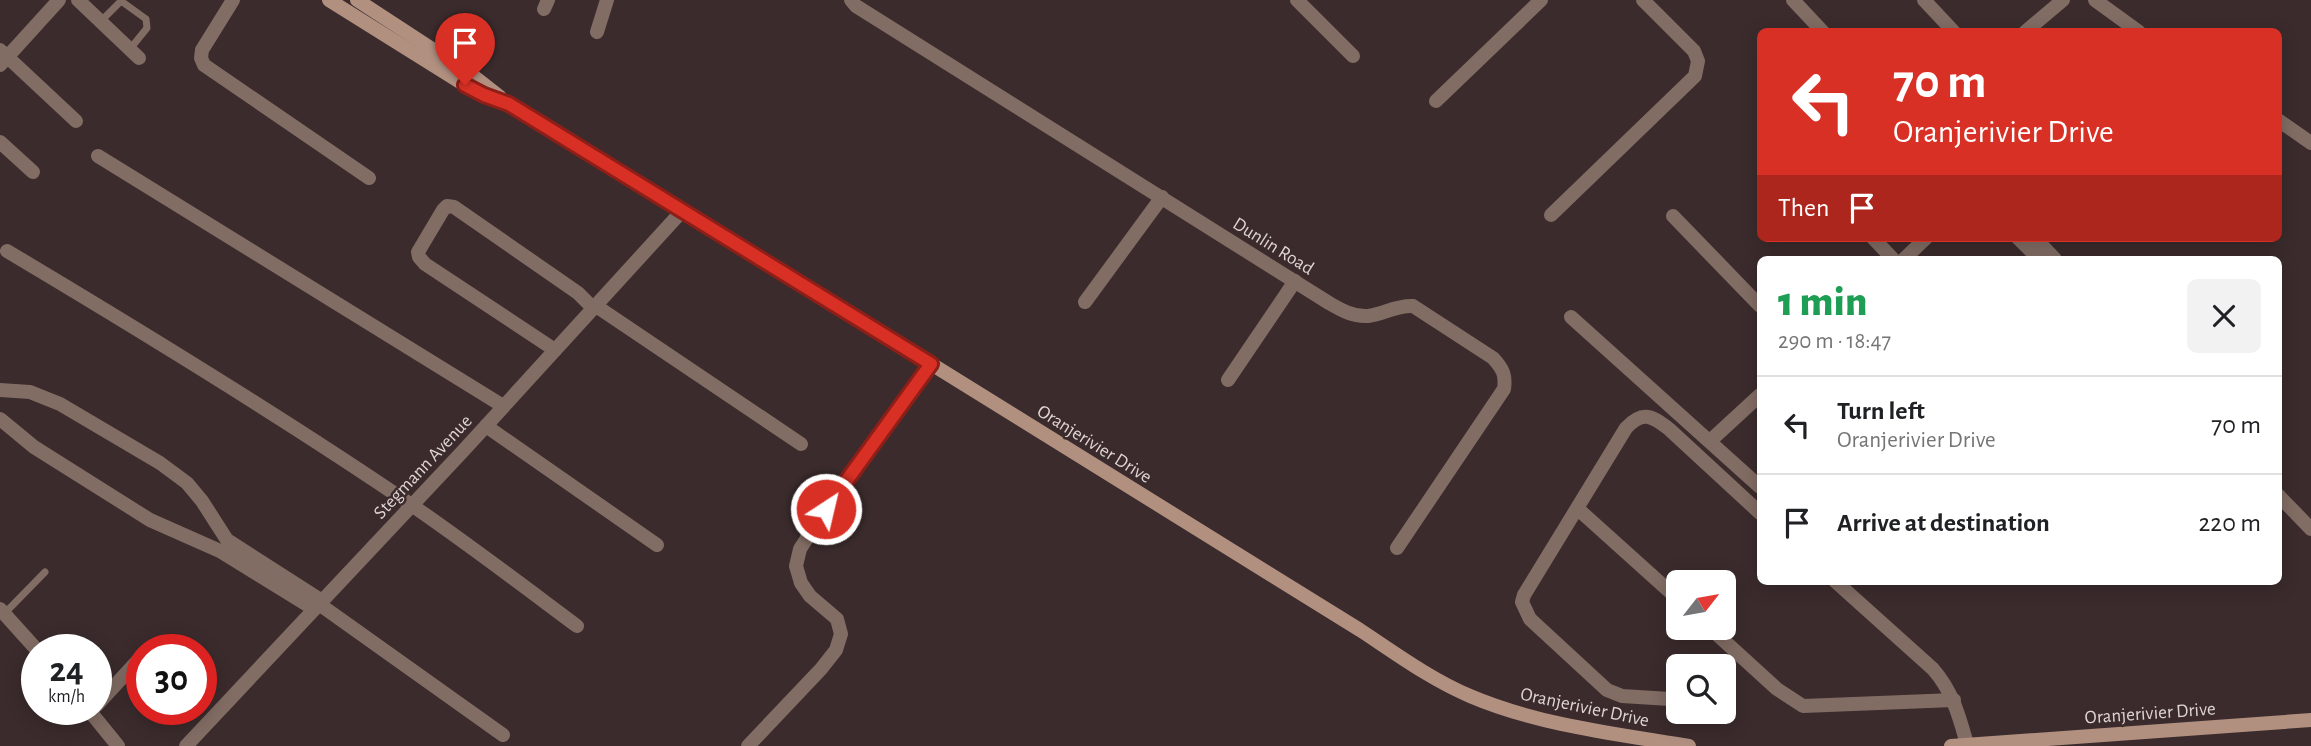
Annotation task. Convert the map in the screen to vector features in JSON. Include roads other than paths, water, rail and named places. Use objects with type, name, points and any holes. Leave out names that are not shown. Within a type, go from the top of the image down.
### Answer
[{"type":"street","points":[[59,0],[2,57],[76,121]]},
{"type":"street","points":[[78,0],[134,54]]},
{"type":"street","points":[[233,0],[202,50],[204,65],[369,178]]},
{"type":"street","name":"Oranjerivier Drive","points":[[329,0],[465,85],[509,104]]},
{"type":"street","name":"Oranjerivier Drive","points":[[358,0],[472,75],[509,104],[1360,630],[1436,680],[1498,706],[1546,719],[1689,746]]},
{"type":"street","points":[[597,32],[607,0]]},
{"type":"street","name":"Dunlin Road","points":[[851,0],[856,6],[1048,128],[1349,314],[1368,316],[1400,306],[1413,306],[1493,358],[1506,376],[1499,399],[1397,548]]},
{"type":"street","points":[[1297,0],[1353,56]]},
{"type":"street","points":[[1436,101],[1541,0]]},
{"type":"street","points":[[1551,215],[1695,76],[1698,61],[1694,51],[1643,0]]},
{"type":"street","points":[[1793,0],[1819,28]]},
{"type":"street","points":[[1805,0],[1831,28]]},
{"type":"street","points":[[1924,0],[1950,28]]},
{"type":"street","points":[[2030,28],[2063,0]]},
{"type":"street","points":[[2095,0],[2134,28]]},
{"type":"street","points":[[2282,123],[2311,143]]},
{"type":"street","points":[[0,142],[33,172]]},
{"type":"street","points":[[98,156],[503,406]]},
{"type":"street","points":[[1085,302],[1162,197]]},
{"type":"street","points":[[555,351],[425,264],[419,257],[418,252],[447,206],[454,206],[594,307],[801,444]]},
{"type":"street","name":"Stegmann Avenue","points":[[186,746],[486,426],[683,210]]},
{"type":"street","points":[[1673,216],[1757,303]]},
{"type":"street","points":[[1877,242],[1890,256]]},
{"type":"street","points":[[1908,256],[1922,242]]},
{"type":"street","points":[[2022,242],[2036,256]]},
{"type":"street","points":[[2039,242],[2052,256]]},
{"type":"street","points":[[7,251],[153,338],[412,505],[577,626]]},
{"type":"street","points":[[1228,380],[1295,281]]},
{"type":"street","points":[[1571,317],[1757,484]]},
{"type":"street","points":[[748,746],[836,650],[841,634],[836,619],[810,596],[801,583],[796,566],[800,549],[840,487],[931,364]]},
{"type":"street","points":[[0,390],[30,392],[60,404],[160,463],[187,484],[202,501],[227,540],[503,735]]},
{"type":"street","points":[[1710,441],[1757,398]]},
{"type":"street","points":[[1666,699],[1622,696],[1607,690],[1530,619],[1524,611],[1524,596],[1634,419],[1643,416],[1654,418],[1669,429],[1757,510]]},
{"type":"street","points":[[0,419],[34,447],[150,520],[220,551],[318,605]]},
{"type":"street","points":[[486,426],[657,545]]},
{"type":"street","points":[[2282,499],[2311,529]]},
{"type":"street","points":[[1578,509],[1666,588]]},
{"type":"street","points":[[1839,585],[1933,669],[1946,684],[1954,700],[1967,744]]},
{"type":"street","points":[[2,611],[23,634]]},
{"type":"street","points":[[1723,640],[1777,689],[1802,706],[1954,700]]},
{"type":"street","points":[[112,688],[126,673]]},
{"type":"street","name":"Oranjerivier Drive","points":[[1951,746],[2311,720]]},
{"type":"street","points":[[103,725],[118,746]]},
{"type":"lane","points":[[100,21],[121,1],[146,19],[147,28],[134,54]]},
{"type":"lane","points":[[2,611],[45,572]]}]
